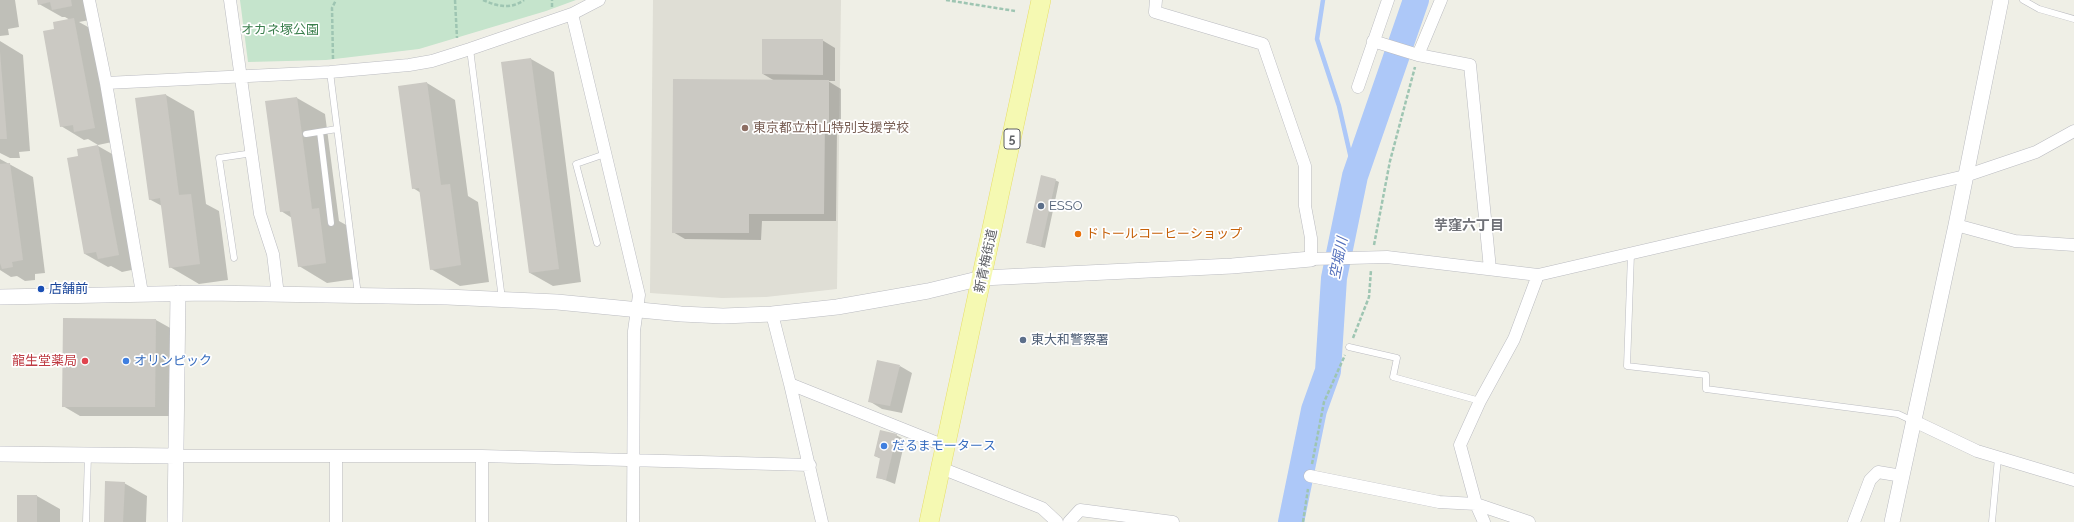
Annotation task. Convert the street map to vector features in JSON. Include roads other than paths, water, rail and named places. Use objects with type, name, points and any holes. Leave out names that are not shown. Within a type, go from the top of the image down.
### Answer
[{"type":"main road","name":"新青梅街道","points":[[929,522],[1041,0]]},
{"type":"street","points":[[89,0],[106,83],[142,293]]},
{"type":"street","points":[[230,0],[253,153],[260,214],[273,254],[278,295]]},
{"type":"street","points":[[106,83],[330,72],[409,65],[432,61],[572,14],[598,0]]},
{"type":"street","points":[[1156,0],[1155,12],[1263,44],[1305,166],[1305,206],[1311,238],[1318,258]]},
{"type":"street","points":[[1358,87],[1388,0]]},
{"type":"street","points":[[1418,55],[1441,0]]},
{"type":"street","points":[[1892,522],[1956,225],[2001,0]]},
{"type":"street","points":[[572,14],[639,295],[634,331],[633,522]]},
{"type":"street","points":[[1373,41],[1418,55],[1470,66],[1490,269]]},
{"type":"street","points":[[0,297],[142,293],[358,295],[502,299],[716,316],[772,314],[837,307],[928,292],[982,278],[1232,266],[1318,258],[1387,257],[1538,275],[1965,176],[2036,152],[2074,131]]},
{"type":"street","points":[[1956,225],[2015,241],[2074,245]]},
{"type":"street","points":[[1484,522],[1476,504],[1460,445],[1480,401],[1514,339],[1538,275]]},
{"type":"street","points":[[175,522],[178,293]]},
{"type":"street","points":[[772,314],[810,465],[822,522]]},
{"type":"street","points":[[790,384],[945,446]]},
{"type":"street","points":[[1914,421],[1977,451],[2074,480]]},
{"type":"street","points":[[0,454],[336,458],[482,456],[810,465]]},
{"type":"street","points":[[482,456],[482,522]]},
{"type":"street","points":[[336,458],[336,522]]},
{"type":"street","points":[[941,468],[1042,508],[1057,522]]},
{"type":"street","points":[[1854,522],[1870,480],[1878,472],[1902,476]]},
{"type":"street","points":[[1310,476],[1439,502],[1476,504],[1529,522]]},
{"type":"street","points":[[1069,522],[1080,510],[1173,522]]},
{"type":"lane","points":[[2023,0],[2039,9],[2074,19]]},
{"type":"lane","points":[[470,49],[502,299]]},
{"type":"lane","points":[[330,72],[358,295]]},
{"type":"lane","points":[[306,134],[337,129]]},
{"type":"lane","points":[[320,132],[331,223]]},
{"type":"lane","points":[[234,258],[218,158],[253,153]]},
{"type":"lane","points":[[597,243],[576,164],[605,154]]},
{"type":"lane","points":[[1631,254],[1627,366],[1706,375],[1706,389],[1898,414],[1914,421]]},
{"type":"lane","points":[[1349,346],[1397,358],[1393,377],[1480,401]]},
{"type":"lane","points":[[86,522],[88,455]]},
{"type":"lane","points":[[1992,522],[1998,458]]},
{"type":"waterway","points":[[1323,0],[1317,39],[1339,106],[1355,176]]},
{"type":"waterway","name":"空堀川","points":[[1291,522],[1314,410],[1328,371],[1334,278],[1355,176],[1416,0]]},
{"type":"place","name":"東京都立村山特別支援学校","points":[[745,128]]},
{"type":"place","name":"ESSO","points":[[1041,206]]},
{"type":"place","name":"ドトールコーヒーショップ","points":[[1078,234]]},
{"type":"place","name":"店舗前","points":[[41,289]]},
{"type":"place","name":"東大和警察署","points":[[1023,340]]},
{"type":"place","name":"龍生堂薬局","points":[[85,361]]},
{"type":"place","name":"オリンピック","points":[[126,361]]},
{"type":"place","name":"だるまモータース","points":[[884,446]]},
{"type":"district","name":"芋窪六丁目","points":[[1469,226]]},
{"type":"park label","name":"オカネ塚公園","points":[[280,30]]}]
